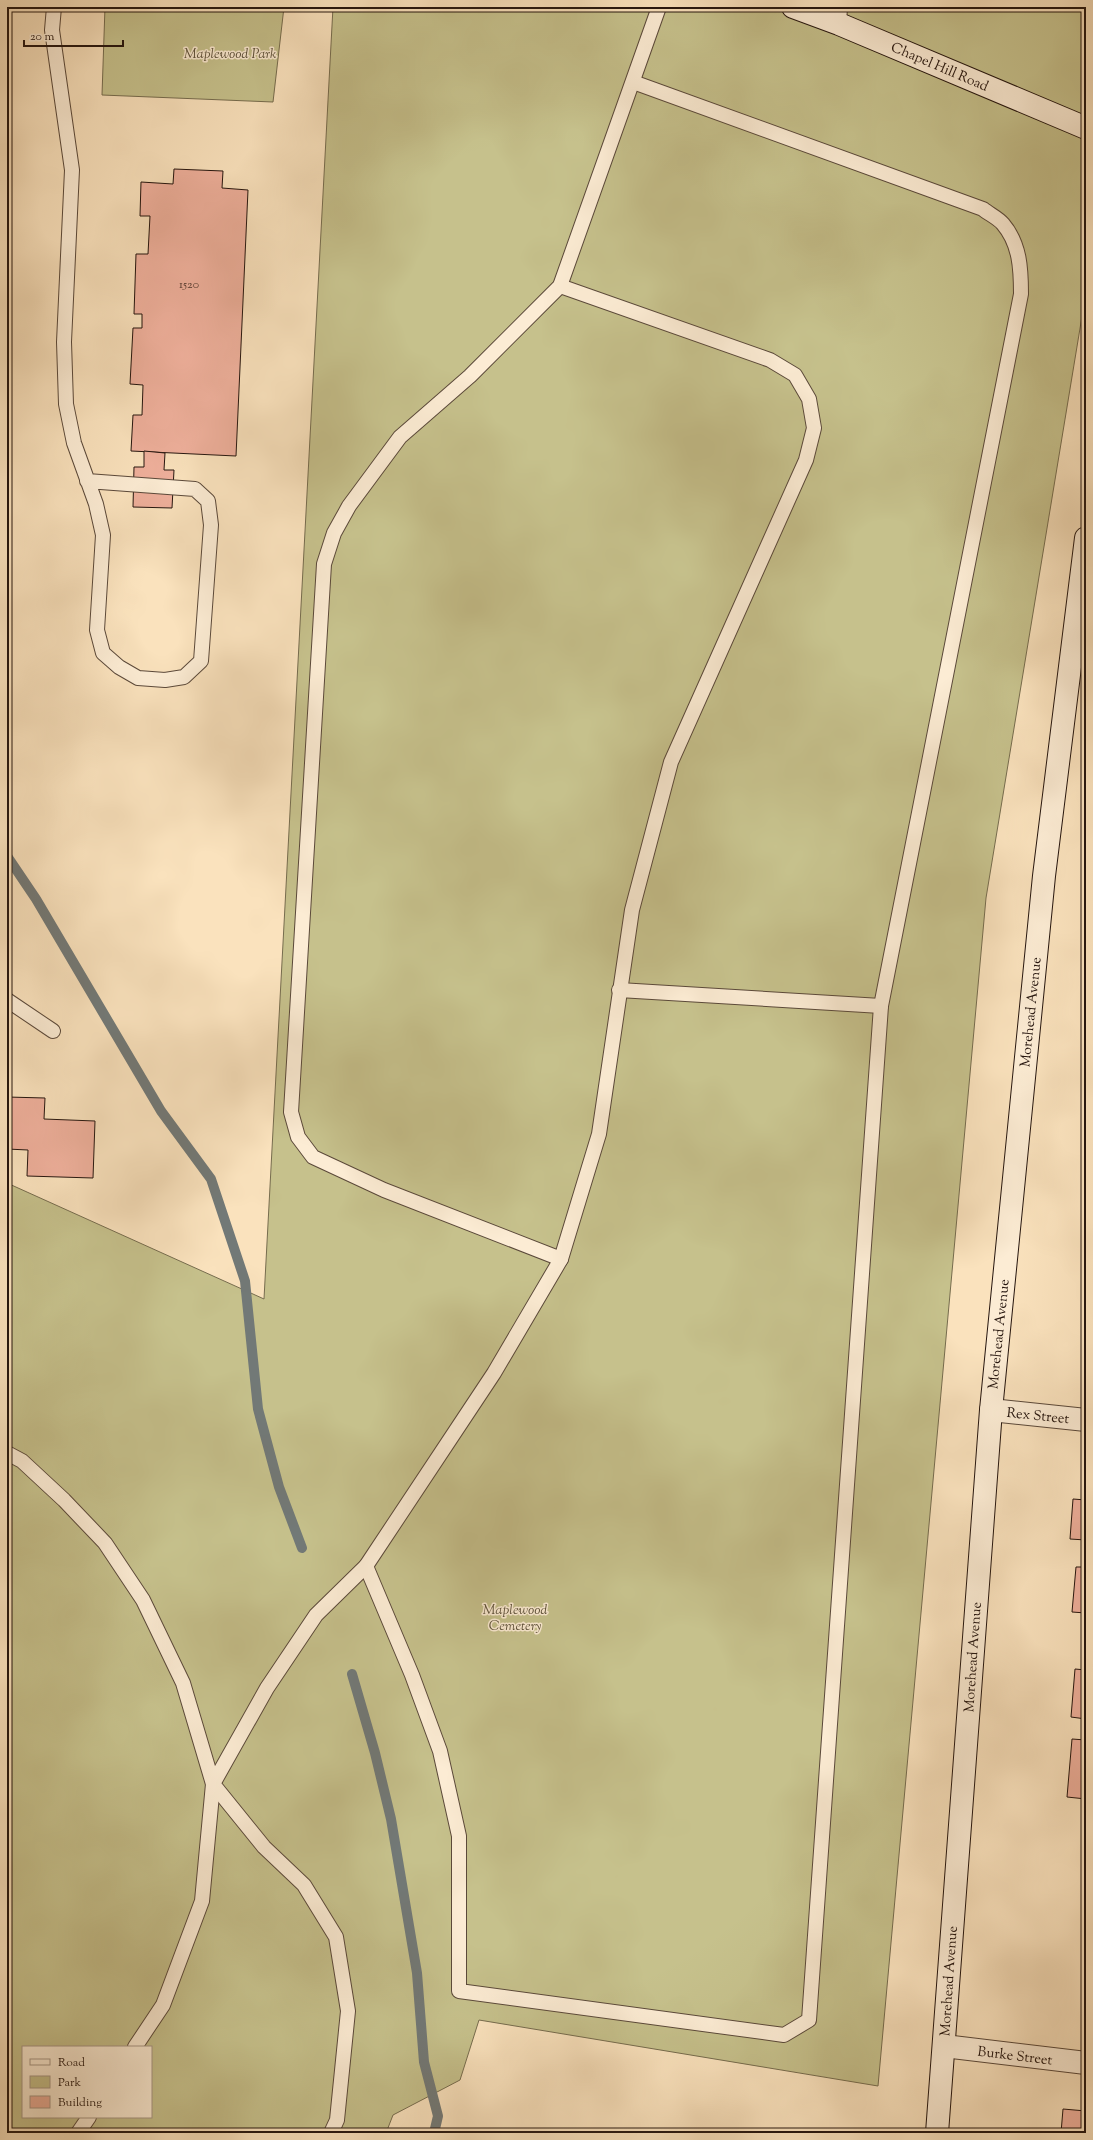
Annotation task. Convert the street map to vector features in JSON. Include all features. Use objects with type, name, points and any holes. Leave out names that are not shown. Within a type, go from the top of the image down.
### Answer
[{"type":"street","name":"Chapel Hill Road","points":[[793,7],[839,15],[1086,128]]},
{"type":"street","name":"Morehead Avenue","points":[[937,2133],[991,1410],[1044,876],[1086,538]]},
{"type":"street","name":"Rex Street","points":[[991,1410],[1086,1420]]},
{"type":"street","name":"Burke Street","points":[[944,2046],[1086,2063]]},
{"type":"lane","points":[[54,7],[52,30],[72,170],[64,342],[66,404],[74,443],[87,481],[96,504],[103,535],[97,630],[103,653],[119,667],[138,678],[165,680],[184,677],[201,661],[211,525],[208,501],[195,489],[87,481]]},
{"type":"lane","points":[[561,1259],[384,1190],[313,1157],[298,1137],[291,1112],[324,564],[332,540],[349,506],[400,437],[470,376],[560,286],[634,82],[659,7]]},
{"type":"lane","points":[[366,1566],[412,1675],[440,1751],[458,1836],[459,1991],[784,2035],[809,2020],[881,1006],[1020,294],[1021,268],[1015,244],[1003,223],[983,209],[634,82]]},
{"type":"lane","points":[[213,1784],[267,1688],[316,1615],[366,1566],[494,1372],[561,1259],[599,1134],[619,990],[632,910],[671,762],[806,460],[814,428],[809,399],[795,375],[770,360],[560,286]]},
{"type":"lane","points":[[619,990],[881,1006]]},
{"type":"lane","points":[[7,1000],[53,1031]]},
{"type":"lane","points":[[7,1453],[22,1461],[64,1500],[105,1543],[143,1600],[183,1683],[213,1784],[202,1901],[163,2005],[136,2046]]},
{"type":"lane","points":[[213,1784],[264,1847],[304,1886],[336,1937],[348,2011],[337,2120],[331,2133]]},
{"type":"lane","points":[[78,2133],[88,2118]]},
{"type":"green space","name":"Maplewood Park","points":[[105,7],[284,7],[273,102],[102,95]]},
{"type":"green space","name":"Maplewood Cemetery","points":[[333,7],[1086,7],[1086,292],[986,898],[878,2086],[479,2020],[460,2080],[393,2115],[386,2133],[7,2133],[7,1183],[264,1299]]},
{"type":"building","points":[[174,169],[223,171],[222,188],[248,190],[236,456],[131,451],[133,415],[142,415],[143,385],[130,384],[133,328],[142,328],[142,314],[134,314],[136,254],[148,254],[150,216],[140,216],[141,182],[173,184]]},
{"type":"building","points":[[144,451],[165,453],[164,470],[174,470],[172,508],[133,507],[134,467],[144,467]]},
{"type":"building","points":[[7,1097],[45,1098],[44,1119],[95,1121],[93,1178],[27,1176],[28,1150],[7,1149]]},
{"type":"building","points":[[1086,1286],[1086,1327],[1082,1327]]},
{"type":"building","points":[[1073,1499],[1086,1500],[1086,1540],[1070,1539]]},
{"type":"building","points":[[1076,1567],[1086,1567],[1086,1613],[1072,1612]]},
{"type":"building","points":[[1075,1669],[1086,1670],[1086,1719],[1071,1717]]},
{"type":"building","points":[[1072,1739],[1086,1740],[1086,1799],[1067,1797]]},
{"type":"building","points":[[1063,2109],[1086,2111],[1086,2133],[1061,2133]]},
{"type":"waterway","points":[[7,856],[36,899],[161,1111],[211,1179],[245,1281],[258,1409],[279,1487],[302,1548]]},
{"type":"waterway","points":[[352,1674],[375,1753],[391,1819],[417,1973],[424,2062],[438,2116],[434,2133]]}]
